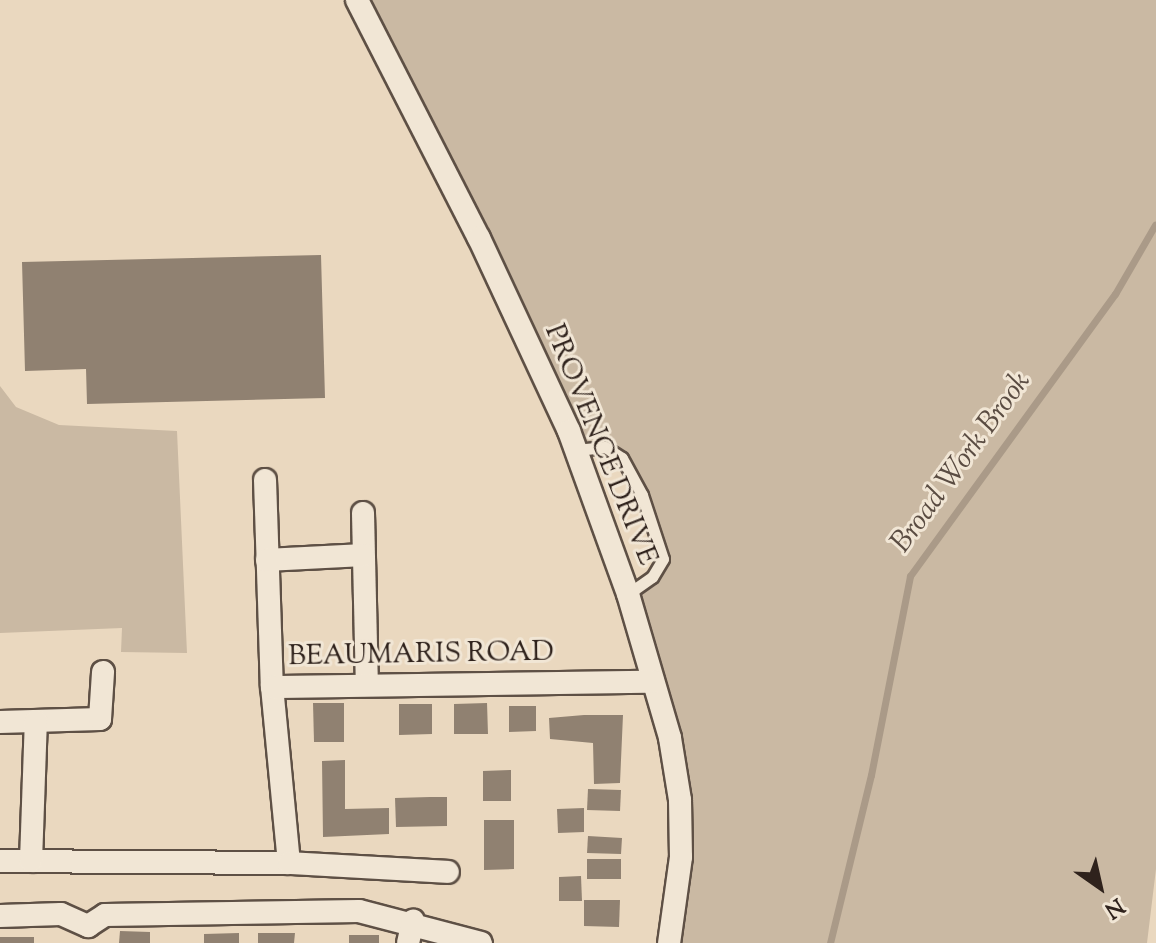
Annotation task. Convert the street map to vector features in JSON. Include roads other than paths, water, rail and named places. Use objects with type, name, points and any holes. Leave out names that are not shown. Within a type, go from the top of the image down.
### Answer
[{"type":"street","name":"PROVENCE DRIVE","points":[[357,0],[479,238],[575,450],[628,594],[653,682],[680,800],[681,857],[669,943]]},
{"type":"street","points":[[265,480],[272,687]]},
{"type":"street","points":[[363,513],[367,685]]},
{"type":"street","points":[[267,560],[363,555]]},
{"type":"street","points":[[0,722],[100,719],[103,672]]},
{"type":"street","name":"BEAUMARIS ROAD","points":[[289,863],[272,687],[653,682]]},
{"type":"street","points":[[31,861],[36,721]]},
{"type":"street","points":[[0,861],[289,863],[448,872]]},
{"type":"street","points":[[0,916],[61,914],[88,934],[105,915],[343,911],[410,932],[481,943]]},
{"type":"lane","points":[[575,450],[605,447],[614,453],[642,495],[663,559],[652,577],[628,594]]},
{"type":"waterway","name":"Broad Work Brook","points":[[830,943],[871,775],[910,576],[1115,294],[1155,225]]}]
